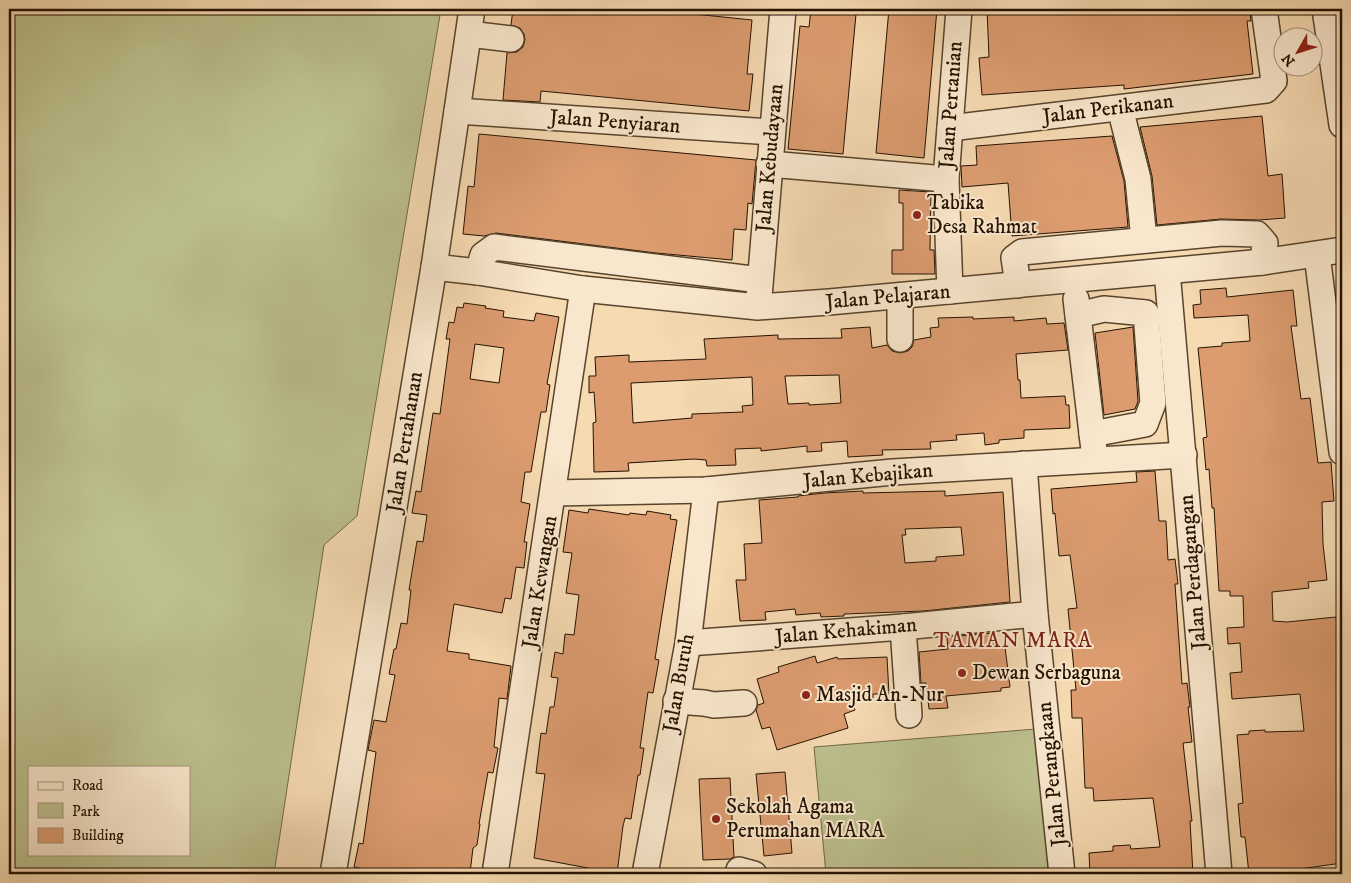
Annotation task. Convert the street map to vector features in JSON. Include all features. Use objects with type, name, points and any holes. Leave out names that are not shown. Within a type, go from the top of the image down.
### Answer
[{"type":"street","name":"Jalan Pertahanan","points":[[334,874],[434,267],[472,9]]},
{"type":"street","name":"Jalan Kebudayaan","points":[[758,307],[783,9]]},
{"type":"street","name":"Jalan Pertanian","points":[[950,291],[946,179],[959,9]]},
{"type":"street","name":"Jalan Perikanan","points":[[950,128],[1266,90],[1274,81],[1264,9]]},
{"type":"street","points":[[1325,9],[1342,125]]},
{"type":"street","points":[[469,34],[511,39]]},
{"type":"street","points":[[1120,108],[1138,179],[1144,240]]},
{"type":"street","name":"Jalan Penyiaran","points":[[457,111],[772,132]]},
{"type":"street","points":[[769,164],[946,179]]},
{"type":"street","points":[[1018,285],[1014,258],[1022,252],[1144,240],[1222,233],[1257,234],[1265,243],[1263,262]]},
{"type":"street","points":[[478,272],[483,254],[494,247],[760,280]]},
{"type":"street","name":"Jalan Pelajaran","points":[[434,267],[583,289],[758,307],[900,296],[1263,262],[1342,250]]},
{"type":"street","points":[[1316,255],[1342,452]]},
{"type":"street","name":"Jalan Perdagangan","points":[[1166,271],[1184,455],[1219,874]]},
{"type":"street","points":[[1073,280],[1096,460]]},
{"type":"street","name":"Jalan Kewangan","points":[[495,874],[554,493],[583,289]]},
{"type":"street","points":[[900,296],[900,339]]},
{"type":"street","points":[[1078,316],[1104,309],[1146,313],[1153,403],[1145,424],[1092,434]]},
{"type":"street","name":"Jalan Kebajikan","points":[[554,493],[706,490],[893,472],[1184,455]]},
{"type":"street","name":"Jalan Perangkaan","points":[[1024,464],[1035,614],[1062,874]]},
{"type":"street","name":"Jalan Buruh","points":[[645,874],[688,643],[706,490]]},
{"type":"street","name":"Jalan Kehakiman","points":[[688,643],[903,627],[1035,614]]},
{"type":"street","points":[[903,627],[909,715]]},
{"type":"street","points":[[676,701],[704,703],[714,706],[744,703]]},
{"type":"green space","points":[[9,9],[441,9],[357,516],[324,545],[274,874],[9,874]]},
{"type":"green space","points":[[1036,729],[1049,874],[826,874],[814,747]]},
{"type":"building","points":[[513,9],[646,9],[752,20],[747,74],[753,74],[749,111],[541,91],[540,102],[503,100],[507,53],[517,52],[523,47],[525,40],[520,28],[511,25]]},
{"type":"building","points":[[811,9],[847,9],[847,13],[856,14],[843,154],[788,149],[800,26],[809,27]]},
{"type":"building","points":[[889,9],[937,9],[924,158],[876,153]]},
{"type":"building","points":[[987,9],[1250,9],[1251,21],[1247,21],[1253,74],[1124,89],[1124,85],[982,95],[979,58],[989,57]]},
{"type":"building","points":[[1262,116],[1268,176],[1282,174],[1285,218],[1259,220],[1221,219],[1157,225],[1152,176],[1140,127]]},
{"type":"building","points":[[479,134],[756,160],[752,204],[748,203],[746,230],[734,229],[732,260],[656,253],[496,233],[484,236],[463,234],[468,186],[474,187]]},
{"type":"building","points":[[1112,136],[1124,181],[1128,227],[1012,236],[1008,183],[962,187],[961,166],[977,165],[976,146]]},
{"type":"building","points":[[899,190],[931,192],[930,250],[934,250],[935,274],[892,274],[892,250],[903,250],[903,203],[899,203]]},
{"type":"building","points":[[1226,288],[1227,297],[1293,290],[1297,326],[1291,326],[1301,399],[1310,398],[1318,463],[1331,462],[1334,501],[1322,502],[1323,544],[1327,580],[1308,582],[1309,588],[1272,592],[1273,621],[1287,622],[1336,617],[1342,670],[1342,863],[1300,869],[1301,871],[1249,874],[1245,837],[1241,837],[1238,804],[1243,803],[1237,735],[1249,734],[1249,731],[1265,730],[1265,732],[1304,731],[1300,694],[1232,699],[1230,673],[1242,672],[1240,643],[1228,644],[1227,628],[1244,627],[1243,596],[1230,596],[1230,591],[1219,591],[1214,508],[1212,508],[1209,469],[1206,470],[1203,438],[1207,437],[1198,348],[1222,346],[1222,343],[1250,341],[1248,315],[1194,318],[1193,305],[1201,304],[1200,290]]},
{"type":"building","points":[[464,303],[486,306],[485,308],[504,311],[503,317],[534,321],[536,313],[559,317],[547,384],[550,385],[546,412],[541,412],[531,472],[525,472],[521,502],[530,504],[524,542],[527,542],[524,568],[516,567],[511,599],[505,598],[502,613],[454,604],[447,651],[469,654],[469,659],[511,666],[507,699],[499,698],[494,747],[498,748],[493,773],[488,772],[477,845],[473,848],[470,873],[385,874],[354,867],[359,843],[363,844],[376,752],[368,750],[374,720],[386,722],[395,675],[389,674],[401,623],[407,624],[411,590],[409,590],[417,541],[423,542],[427,515],[412,513],[416,491],[421,492],[433,413],[440,414],[450,339],[446,339],[449,322],[454,323],[457,307],[463,308]],"holes":[[[475,344],[504,348],[499,383],[470,379]]]},
{"type":"building","points":[[1014,317],[1014,321],[1046,318],[1047,324],[1064,323],[1068,350],[1016,354],[1021,398],[1065,396],[1066,405],[1069,405],[1070,428],[1024,430],[1024,438],[999,440],[999,443],[985,445],[984,433],[956,435],[957,440],[930,442],[931,449],[882,450],[883,455],[848,457],[847,441],[821,443],[822,451],[807,452],[807,446],[761,451],[761,448],[735,449],[736,465],[707,466],[706,460],[694,459],[628,463],[629,471],[594,472],[593,423],[596,422],[594,392],[589,393],[589,376],[596,376],[595,357],[629,355],[629,362],[706,359],[704,339],[778,335],[778,339],[842,338],[841,329],[870,327],[872,348],[887,345],[892,351],[900,353],[908,351],[912,347],[914,340],[931,337],[930,328],[939,327],[938,318]],"holes":[[[839,375],[841,403],[788,404],[785,376]],[[752,377],[753,405],[742,406],[743,412],[692,414],[692,418],[633,423],[631,383]]]},
{"type":"building","points":[[1133,327],[1138,401],[1135,409],[1104,415],[1095,333]]},
{"type":"building","points":[[1155,471],[1159,521],[1166,521],[1168,560],[1175,559],[1178,584],[1175,584],[1182,684],[1187,683],[1190,707],[1188,707],[1192,742],[1183,743],[1192,821],[1190,821],[1193,874],[1090,874],[1089,853],[1113,851],[1113,846],[1130,845],[1131,849],[1160,847],[1153,798],[1094,801],[1093,788],[1085,788],[1082,718],[1072,718],[1071,690],[1076,690],[1068,609],[1077,608],[1070,555],[1059,556],[1051,489],[1137,482],[1136,472]]},
{"type":"building","points":[[945,491],[945,496],[1003,492],[1010,602],[923,611],[844,614],[844,616],[821,617],[820,613],[796,615],[795,609],[765,612],[766,620],[740,621],[736,580],[746,580],[744,544],[762,543],[759,500],[824,493]],"holes":[[[961,527],[964,555],[936,557],[936,561],[905,563],[902,535],[906,535],[905,529]]]},
{"type":"building","points":[[589,509],[629,515],[630,513],[646,515],[647,511],[671,515],[670,519],[677,520],[655,659],[659,660],[653,693],[648,692],[640,748],[644,748],[640,775],[638,775],[631,819],[625,818],[623,826],[617,874],[587,874],[588,868],[534,858],[545,774],[536,773],[541,733],[546,734],[550,707],[554,707],[558,678],[551,677],[555,652],[563,654],[565,634],[574,635],[579,595],[566,593],[572,553],[563,552],[569,510],[588,513]]},
{"type":"building","name":"Dewan Serbaguna","points":[[992,633],[994,648],[1005,647],[1010,687],[1001,688],[1001,691],[946,696],[948,708],[929,709],[926,683],[921,683],[919,652],[948,649],[947,637]]},
{"type":"building","name":"Masjid An-Nur","points":[[815,656],[817,663],[837,657],[838,659],[887,657],[889,694],[873,694],[873,698],[851,699],[855,710],[844,714],[848,728],[777,750],[770,727],[762,729],[756,710],[758,705],[764,703],[757,679],[779,672],[778,667]]},
{"type":"building","name":"Sekolah Agama Perumahan MARA","points":[[785,772],[792,853],[764,856],[756,774]]},
{"type":"building","name":"Sekolah Agama Perumahan MARA","points":[[730,778],[734,857],[730,859],[703,860],[699,779]]},
{"type":"place","name":"Tabika Desa Rahmat","points":[[917,215]]},
{"type":"place","name":"Dewan Serbaguna","points":[[962,673]]},
{"type":"place","name":"Masjid An-Nur","points":[[806,695]]},
{"type":"place","name":"Sekolah Agama Perumahan MARA","points":[[716,819]]},
{"type":"district","name":"TAMAN MARA","points":[[1013,640]]}]
